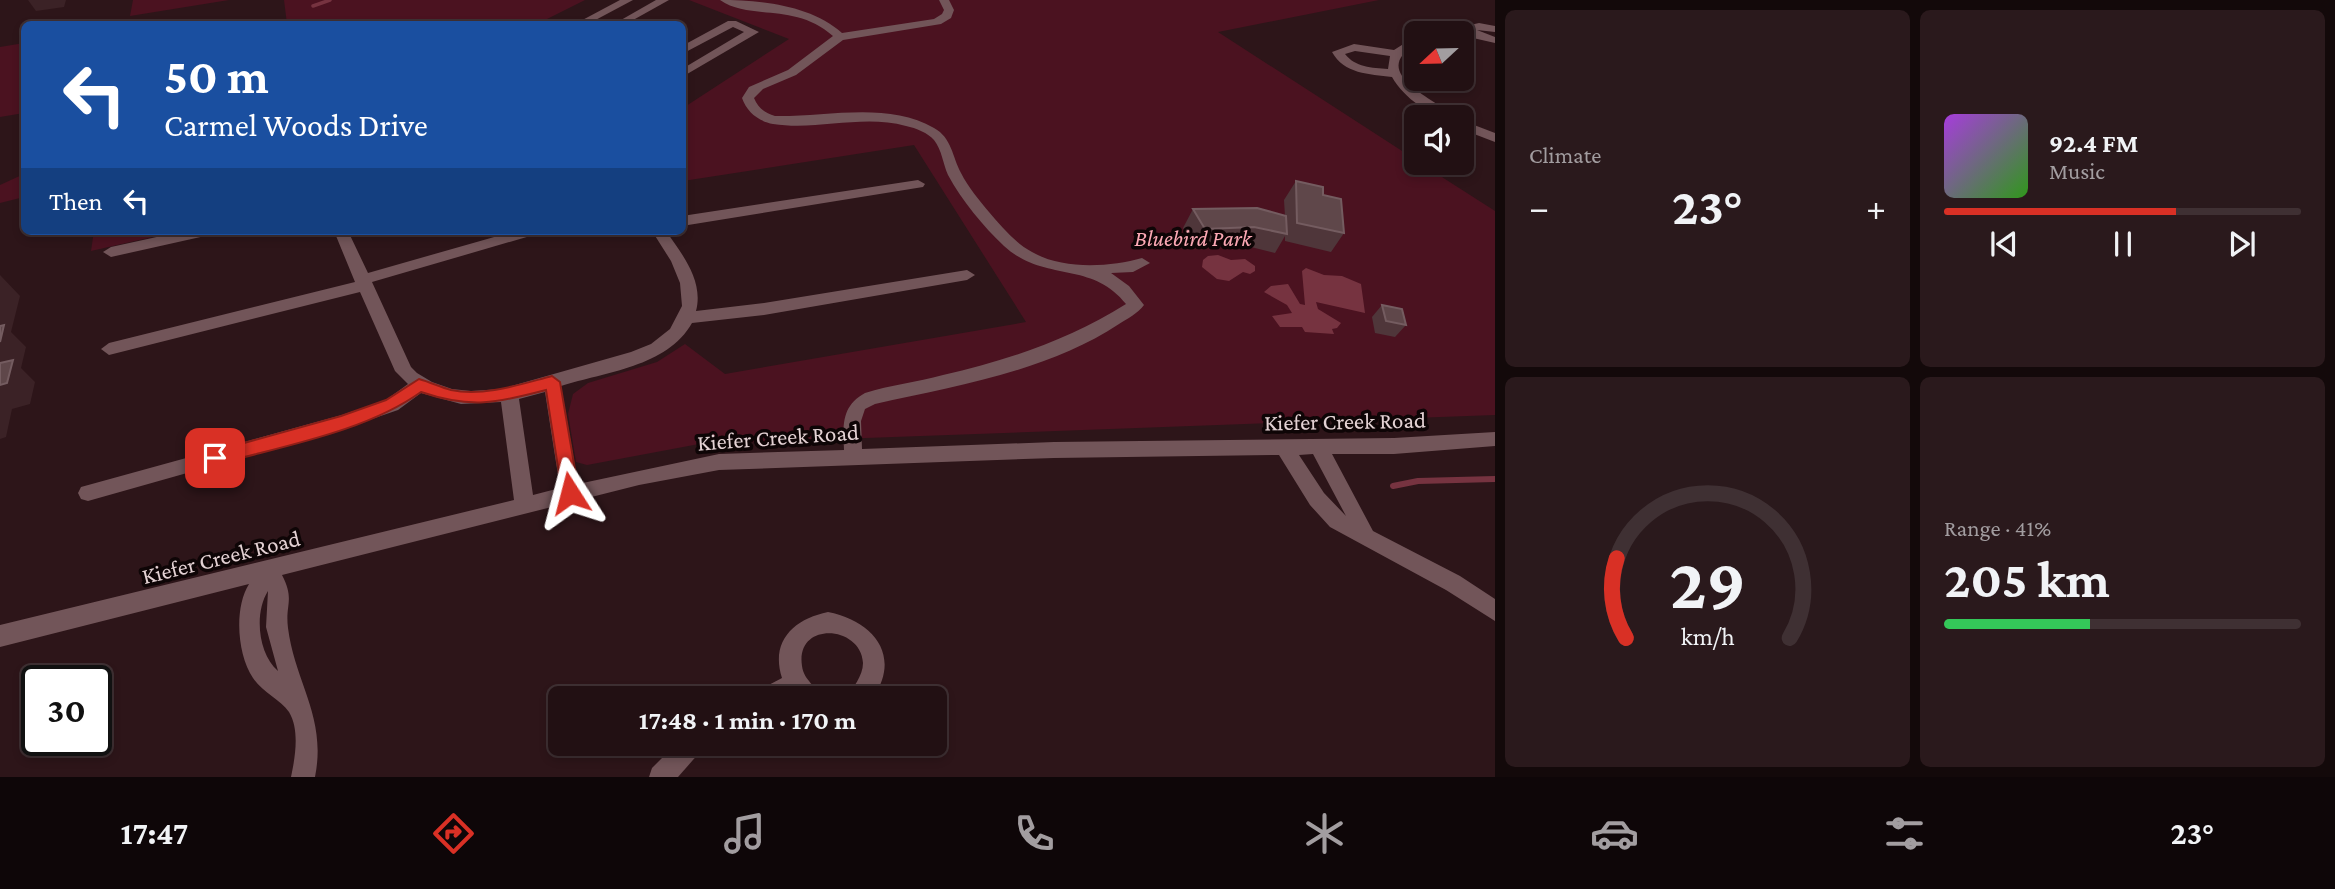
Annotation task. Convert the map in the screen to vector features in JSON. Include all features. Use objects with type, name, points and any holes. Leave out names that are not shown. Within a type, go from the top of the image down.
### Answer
[{"type":"street","points":[[586,21],[628,0]]},
{"type":"street","points":[[625,21],[664,0]]},
{"type":"street","points":[[724,0],[777,5],[812,16],[832,28],[840,37]]},
{"type":"street","points":[[944,0],[949,10],[947,16],[937,22],[840,37],[825,44],[787,76],[754,88],[748,98],[754,111],[774,120],[878,116],[911,122],[933,132],[944,144],[954,175],[963,188],[998,231],[1027,256],[1051,264],[1089,270],[1133,267],[1142,263]]},
{"type":"street","points":[[686,49],[732,23],[753,32],[686,72]]},
{"type":"street","points":[[1474,27],[1495,29]]},
{"type":"street","points":[[1474,33],[1482,38],[1495,40]]},
{"type":"street","points":[[1396,74],[1353,66],[1341,59],[1338,52],[1353,47],[1393,53],[1404,46]]},
{"type":"street","points":[[1393,53],[1391,60],[1398,79],[1428,105]]},
{"type":"street","points":[[1474,129],[1495,138]]},
{"type":"street","points":[[686,220],[918,184]]},
{"type":"street","points":[[111,251],[186,235]]},
{"type":"street","points":[[343,235],[404,371],[419,385],[450,396],[473,398],[509,393],[552,382],[652,351],[673,337],[686,318],[690,287],[682,266],[662,235]]},
{"type":"street","points":[[110,349],[364,282],[519,235]]},
{"type":"street","points":[[853,457],[852,421],[858,405],[871,398],[974,377],[1061,345],[1106,325],[1136,304],[1125,288],[1089,270]]},
{"type":"street","points":[[686,318],[764,309],[967,275]]},
{"type":"street","points":[[552,382],[570,493]]},
{"type":"street","points":[[88,494],[343,422],[391,405],[419,385]]},
{"type":"street","points":[[509,393],[525,505]]},
{"type":"street","name":"Kiefer Creek Road","points":[[0,636],[268,571],[570,493],[719,461],[1318,447],[1495,439]]},
{"type":"street","points":[[1284,446],[1319,505],[1346,530],[1454,583],[1495,611]]},
{"type":"street","points":[[1318,447],[1361,524],[1365,537]]},
{"type":"street","points":[[268,571],[251,598],[250,639],[261,671],[298,705],[306,731],[307,757],[303,777]]},
{"type":"street","points":[[800,686],[790,670],[789,656],[794,643],[802,632],[813,625],[840,623],[864,638],[875,663],[874,677],[870,686]]},
{"type":"street","points":[[661,777],[681,756]]},
{"type":"green space","points":[[133,0],[229,0],[130,16]]},
{"type":"green space","points":[[284,0],[585,0],[543,21],[287,21]]},
{"type":"green space","name":"Bluebird Park","points":[[689,0],[1379,0],[1218,32],[1404,152],[1404,175],[1439,175],[1495,211],[1495,415],[699,444],[587,465],[576,462],[568,414],[573,394],[588,383],[657,362],[685,344],[725,374],[1026,322],[914,145],[686,181],[686,106],[789,39]]},
{"type":"green space","points":[[21,44],[21,114],[0,117],[0,47]]},
{"type":"green space","points":[[21,175],[21,198],[0,203],[0,185]]},
{"type":"green space","points":[[93,235],[161,235],[91,251]]},
{"type":"shaded area","points":[[1218,255],[1231,260],[1245,259],[1255,266],[1255,271],[1250,274],[1243,272],[1229,281],[1217,279],[1202,267],[1203,260],[1208,256]]},
{"type":"shaded area","points":[[1306,268],[1324,275],[1342,276],[1361,284],[1365,313],[1316,302],[1318,309],[1341,323],[1332,329],[1334,334],[1305,332],[1302,327],[1280,327],[1272,316],[1292,313],[1287,305],[1264,292],[1271,286],[1288,284],[1300,304],[1305,305],[1302,271]]},
{"type":"building","points":[[1296,181],[1323,187],[1323,195],[1341,199],[1344,233],[1297,223]]},
{"type":"building","points":[[1257,208],[1286,216],[1287,234],[1254,227],[1205,229],[1193,209]]},
{"type":"building","points":[[1382,305],[1402,309],[1406,325],[1386,321]]},
{"type":"building","points":[[4,325],[0,342],[0,326]]},
{"type":"building","points":[[13,360],[7,383],[0,385],[0,363]]},
{"type":"waterway","points":[[313,6],[330,0]]},
{"type":"waterway","points":[[1393,486],[1418,481],[1495,479]]},
{"type":"route","points":[[215,458],[343,422],[391,405],[419,385],[450,396],[473,398],[509,393],[552,382],[570,493]]}]
